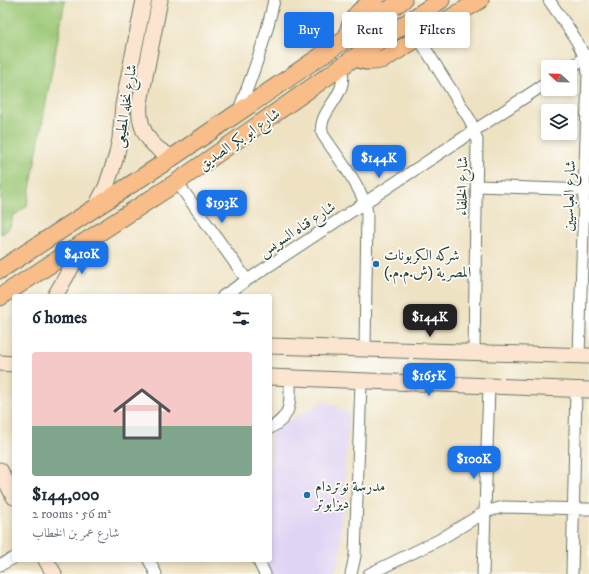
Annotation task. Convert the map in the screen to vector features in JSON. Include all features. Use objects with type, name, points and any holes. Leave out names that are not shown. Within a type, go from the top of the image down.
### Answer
[{"type":"main road","points":[[359,12],[375,0]]},
{"type":"main road","name":"شارع ابو بكر الصديق","points":[[0,297],[177,182],[355,57],[441,0]]},
{"type":"main road","points":[[460,12],[480,0]]},
{"type":"main road","name":"شارع ابو بكر الصديق","points":[[386,12],[399,3]]},
{"type":"main road","name":"شارع ابو بكر الصديق","points":[[0,270],[172,157],[342,41]]},
{"type":"main road","points":[[355,57],[367,61],[380,60],[388,57],[405,46]]},
{"type":"street","name":"شارع نخله المطيعى","points":[[95,208],[106,187],[116,157],[120,139],[123,105],[144,0]]},
{"type":"street","name":"شارع نخله المطيعى","points":[[160,0],[140,102],[140,118],[142,129],[151,142],[163,153],[172,157]]},
{"type":"street","points":[[238,112],[262,50],[274,0]]},
{"type":"street","name":"شارع العباسيين","points":[[549,0],[578,45],[587,56],[587,190],[584,356]]},
{"type":"street","name":"شارع الخلفاء","points":[[425,48],[468,115],[474,130],[477,145],[474,352]]},
{"type":"street","points":[[577,63],[587,56]]},
{"type":"street","points":[[341,68],[343,75],[340,89],[323,118],[321,128],[323,135],[361,193],[365,202],[367,213],[365,349]]},
{"type":"street","name":"شارع قناه السويس","points":[[226,294],[541,87]]},
{"type":"street","points":[[177,182],[247,280]]},
{"type":"street","points":[[477,186],[587,190]]},
{"type":"street","points":[[55,294],[75,261],[81,243]]},
{"type":"street","points":[[272,346],[584,356]]},
{"type":"street","points":[[0,363],[12,364]]},
{"type":"street","points":[[272,378],[582,389],[573,509],[572,574]]},
{"type":"street","points":[[272,427],[280,422],[288,411],[290,402],[290,379]]},
{"type":"street","points":[[351,574],[355,556],[361,381]]},
{"type":"street","points":[[482,574],[489,386]]},
{"type":"street","points":[[0,470],[12,493]]},
{"type":"street","points":[[369,574],[438,540],[485,512],[503,507],[589,509]]},
{"type":"street","points":[[0,565],[12,559]]},
{"type":"street","points":[[47,562],[54,574]]},
{"type":"street","points":[[150,562],[156,574]]},
{"type":"street","points":[[259,562],[265,574]]},
{"type":"shaded area","name":"مدرسة نوتردام ديزابوتر","points":[[325,401],[349,414],[339,560],[332,574],[269,574],[263,562],[272,562],[272,430]]},
{"type":"green space","points":[[0,0],[65,0],[27,206],[12,217],[10,227],[1,234]]},
{"type":"place","name":"شركه الكربونات المصرية (ش.م.م.)","points":[[376,264]]},
{"type":"place","name":"مدرسة نوتردام ديزابوتر","points":[[307,495]]}]
